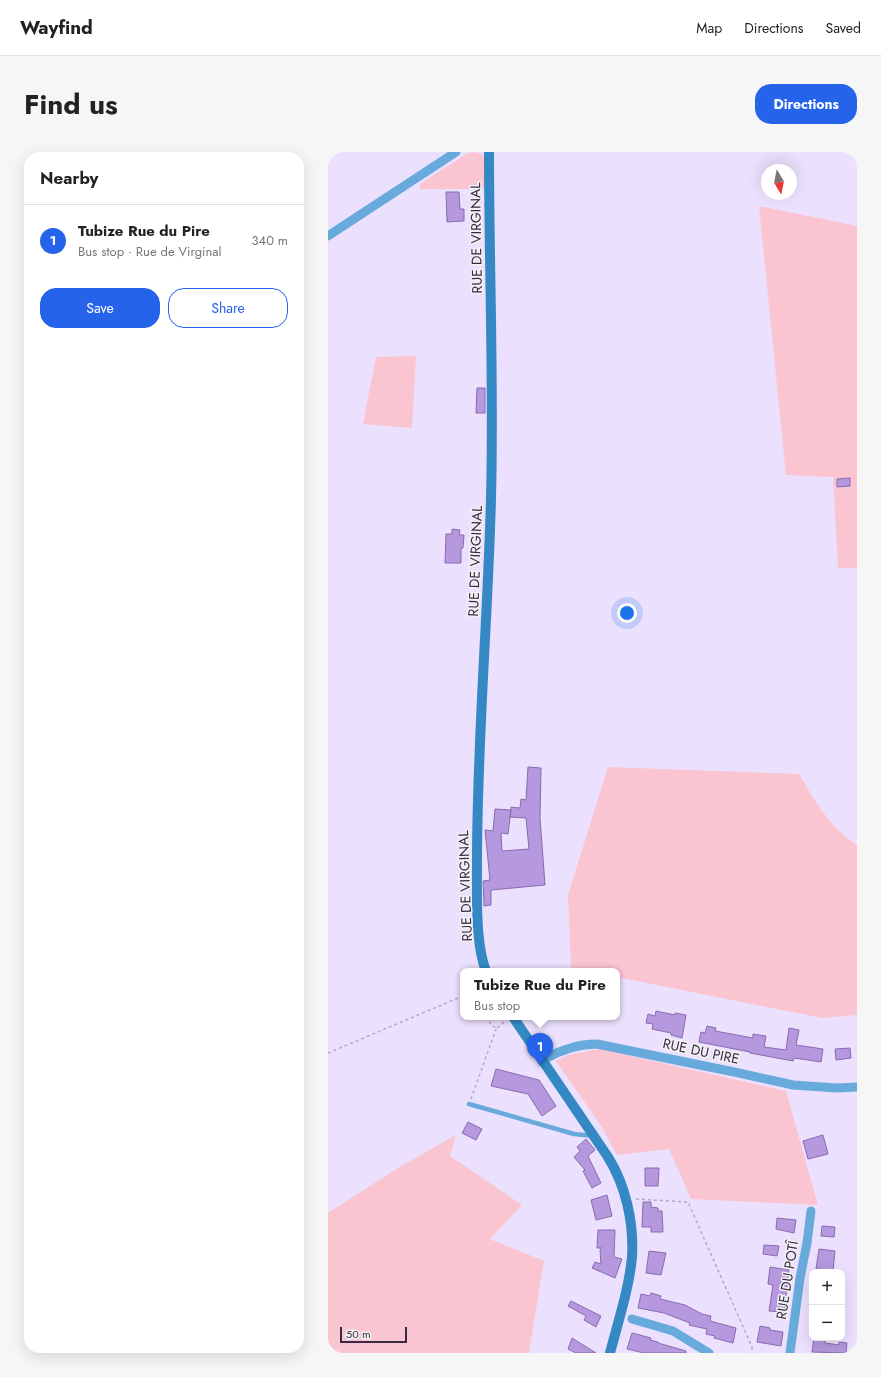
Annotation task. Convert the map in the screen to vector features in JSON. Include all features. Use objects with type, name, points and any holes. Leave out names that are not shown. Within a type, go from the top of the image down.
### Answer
[{"type":"street","points":[[328,236],[456,152]]},
{"type":"street","name":"RUE DE VIRGINAL","points":[[485,968],[482,960],[478,924],[477,814],[491,499],[493,394],[489,152]]},
{"type":"street","points":[[512,1020],[543,1060],[595,1136],[613,1166],[626,1201],[632,1231],[632,1258],[626,1290],[610,1353]]},
{"type":"street","name":"RUE DU PIRE","points":[[543,1060],[559,1051],[575,1046],[597,1044],[793,1085],[837,1088],[857,1087]]},
{"type":"street","name":"RUE DU POTÎ","points":[[790,1353],[800,1278],[808,1242],[811,1211]]},
{"type":"street","points":[[632,1319],[673,1331],[709,1353]]},
{"type":"lane","points":[[469,1104],[574,1134],[595,1136]]},
{"type":"path","points":[[328,1053],[460,997]]},
{"type":"path","points":[[488,1020],[496,1029]]},
{"type":"path","points":[[469,1104],[496,1029],[507,1020]]},
{"type":"path","points":[[626,1201],[651,1199],[688,1202],[752,1347],[752,1353]]},
{"type":"shaded area","points":[[475,152],[482,154],[485,161],[485,189],[420,189],[420,184],[468,153]]},
{"type":"shaded area","points":[[759,206],[857,226],[857,568],[838,568],[833,477],[786,475]]},
{"type":"shaded area","points":[[416,356],[412,428],[363,424],[376,357]]},
{"type":"shaded area","points":[[608,767],[799,774],[817,804],[831,822],[839,831],[857,845],[857,1015],[822,1018],[620,978],[620,968],[571,968],[568,895]]},
{"type":"shaded area","points":[[599,1049],[786,1091],[818,1205],[691,1199],[669,1149],[617,1155],[602,1127],[556,1061],[568,1055]]},
{"type":"shaded area","points":[[456,1135],[450,1156],[522,1205],[490,1239],[544,1261],[529,1353],[328,1353],[328,1213],[398,1168]]},
{"type":"building","points":[[446,192],[459,192],[460,209],[464,209],[464,221],[447,222]]},
{"type":"building","points":[[477,388],[485,388],[485,413],[476,413]]},
{"type":"building","points":[[850,478],[850,486],[837,487],[837,479]]},
{"type":"building","points":[[452,529],[460,530],[459,535],[464,535],[463,548],[461,548],[461,563],[445,563],[446,534],[452,534]]},
{"type":"building","points":[[528,767],[541,768],[540,818],[545,885],[491,890],[491,905],[484,906],[483,881],[490,880],[485,830],[493,831],[495,809],[511,810],[511,807],[520,808],[521,799],[526,800]],"holes":[[[510,817],[526,818],[529,849],[502,851],[501,833],[508,834]]]},
{"type":"building","points":[[656,1011],[675,1015],[675,1013],[686,1015],[682,1038],[671,1035],[671,1033],[652,1029],[653,1024],[646,1023],[648,1014],[655,1016]]},
{"type":"building","points":[[707,1026],[716,1028],[715,1031],[753,1038],[753,1034],[766,1036],[764,1047],[786,1050],[789,1028],[799,1030],[796,1045],[823,1049],[821,1062],[794,1058],[793,1061],[699,1042],[701,1032],[705,1033]]},
{"type":"building","points":[[850,1048],[851,1058],[836,1060],[835,1049]]},
{"type":"building","points":[[496,1069],[539,1080],[556,1106],[542,1116],[528,1094],[491,1086]]},
{"type":"building","points":[[468,1122],[482,1129],[476,1140],[462,1133]]},
{"type":"building","points":[[823,1135],[828,1154],[808,1159],[803,1141]]},
{"type":"building","points":[[586,1139],[595,1150],[588,1156],[601,1183],[592,1188],[583,1171],[585,1170],[574,1157],[580,1151],[577,1147]]},
{"type":"building","points":[[645,1168],[659,1168],[658,1186],[645,1186]]},
{"type":"building","points":[[607,1195],[612,1216],[596,1220],[591,1200]]},
{"type":"building","points":[[643,1202],[651,1202],[651,1207],[658,1208],[658,1211],[662,1211],[663,1232],[651,1232],[651,1227],[642,1227]]},
{"type":"building","points":[[777,1218],[796,1220],[794,1233],[776,1229]]},
{"type":"building","points":[[822,1226],[835,1227],[834,1237],[821,1236]]},
{"type":"building","points":[[598,1230],[615,1230],[614,1257],[622,1259],[615,1278],[592,1268],[595,1262],[601,1264],[600,1250],[602,1248],[597,1248]]},
{"type":"building","points":[[764,1245],[779,1246],[777,1256],[763,1254]]},
{"type":"building","points":[[819,1249],[835,1251],[833,1269],[816,1269]]},
{"type":"building","points":[[649,1251],[666,1253],[661,1275],[646,1273]]},
{"type":"building","points":[[770,1267],[789,1270],[784,1312],[769,1311],[773,1285],[768,1284]]},
{"type":"building","points":[[651,1293],[661,1296],[660,1299],[685,1305],[702,1314],[711,1316],[710,1321],[736,1328],[733,1343],[714,1338],[715,1336],[706,1334],[707,1329],[689,1325],[690,1323],[664,1313],[638,1308],[641,1294],[650,1296]]},
{"type":"building","points":[[571,1301],[601,1316],[596,1327],[584,1320],[586,1316],[568,1306]]},
{"type":"building","points":[[760,1326],[770,1328],[770,1330],[783,1332],[781,1346],[757,1342]]},
{"type":"building","points":[[632,1333],[651,1338],[650,1340],[686,1351],[686,1353],[644,1353],[627,1349]]},
{"type":"building","points":[[572,1338],[596,1353],[576,1353],[568,1349]]},
{"type":"building","points":[[814,1341],[825,1341],[825,1343],[839,1345],[839,1342],[847,1343],[846,1353],[812,1352]]},
{"type":"place","name":"Tubize Rue du Pire","points":[[540,1066]]}]
